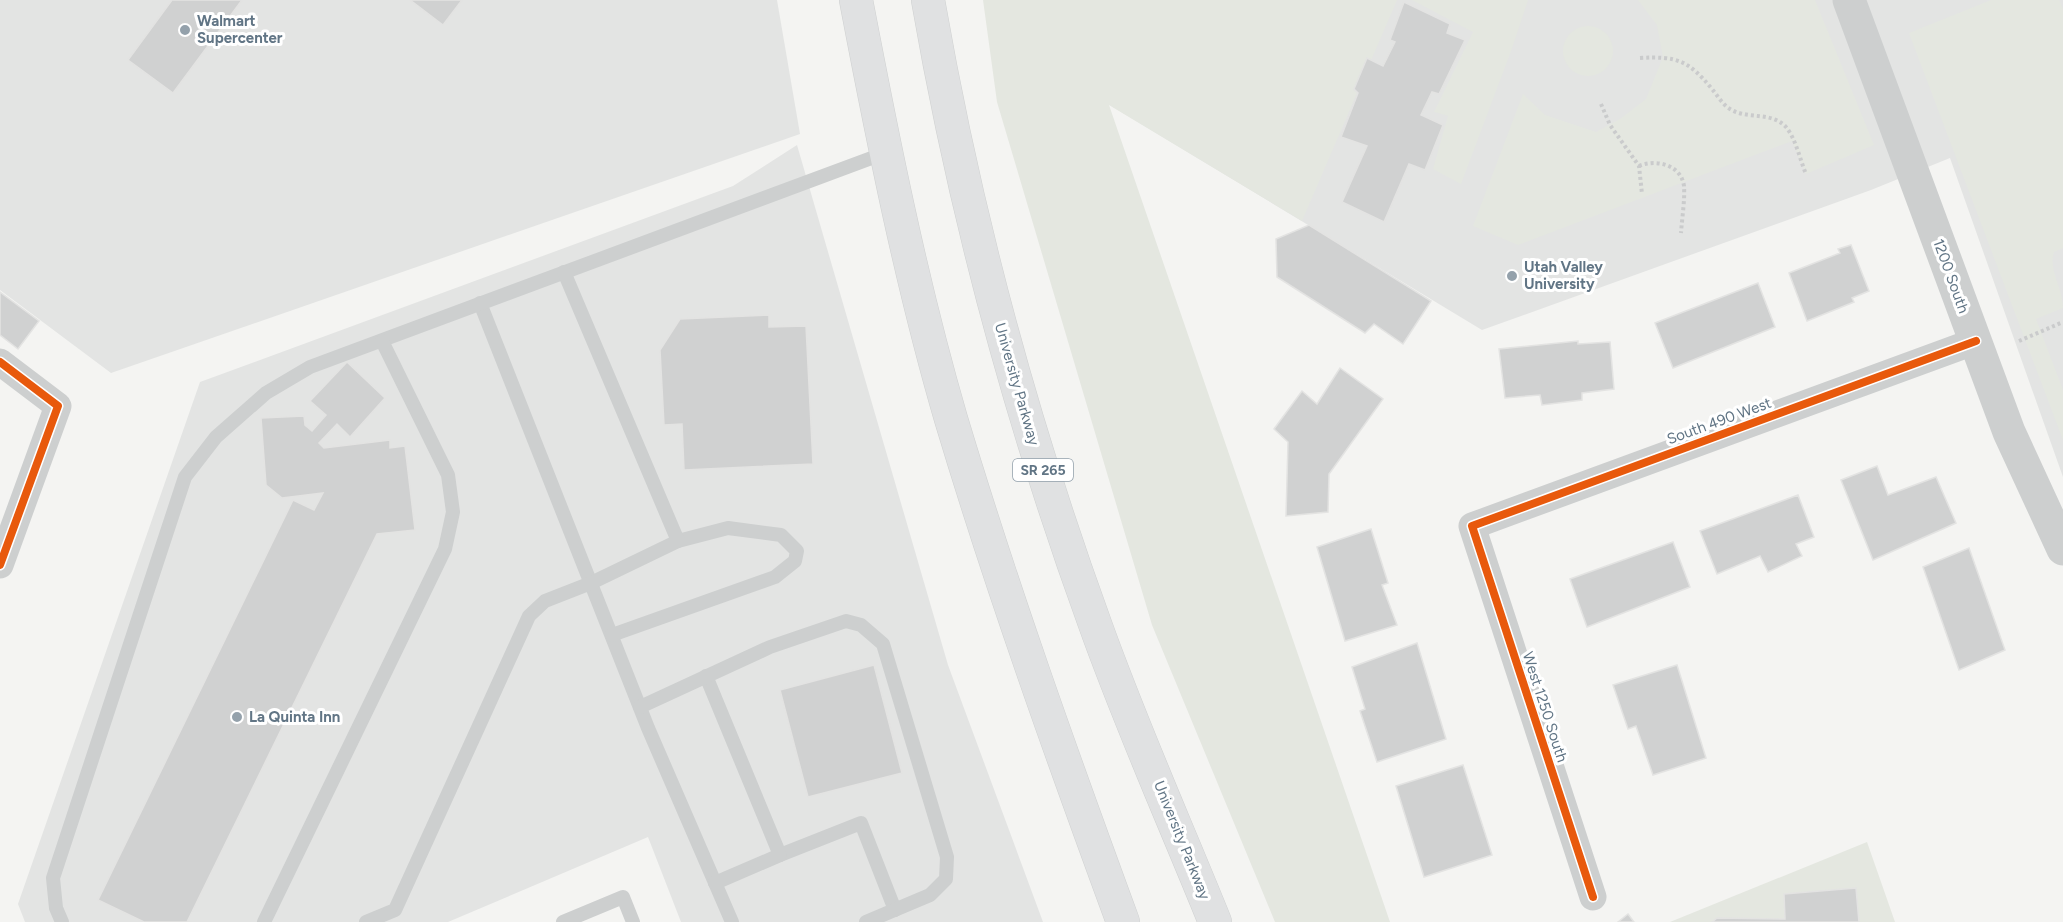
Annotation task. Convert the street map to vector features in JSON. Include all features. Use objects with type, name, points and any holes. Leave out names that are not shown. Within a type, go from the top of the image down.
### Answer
[{"type":"main road","points":[[856,0],[885,153],[951,417],[1021,639],[1123,922]]},
{"type":"main road","name":"University Parkway","points":[[928,0],[963,179],[992,299],[1029,431],[1095,625],[1215,922]]},
{"type":"street","name":"1200 South","points":[[1849,0],[2029,479],[2063,549]]},
{"type":"street","name":"South 490 West","points":[[1472,526],[1976,341]]},
{"type":"street","points":[[0,362],[58,406],[0,566]]},
{"type":"street","name":"West 1250 South","points":[[1472,526],[1593,897]]},
{"type":"lane","points":[[62,922],[56,908],[53,878],[185,477],[216,437],[266,393],[310,367],[885,153]]},
{"type":"lane","points":[[564,272],[678,541]]},
{"type":"lane","points":[[480,303],[640,707],[732,922]]},
{"type":"lane","points":[[264,922],[445,549],[453,512],[448,475],[382,340]]},
{"type":"lane","points":[[366,922],[395,910],[529,616],[545,601],[591,584],[678,541],[728,528],[781,535],[796,551],[795,561],[775,578],[612,635]]},
{"type":"lane","points":[[640,707],[770,647],[846,621],[861,625],[883,644],[947,857],[946,879],[930,895],[866,922]]},
{"type":"lane","points":[[706,676],[780,855]]},
{"type":"lane","points":[[715,883],[861,823],[895,910]]},
{"type":"lane","points":[[563,922],[623,897],[633,922]]},
{"type":"path","points":[[1640,58],[1663,57],[1681,60],[1698,72],[1729,108],[1746,115],[1768,116],[1786,127],[1806,174]]},
{"type":"path","points":[[1600,104],[1610,125],[1639,166],[1642,194]]},
{"type":"path","points":[[1639,166],[1649,162],[1662,162],[1675,171],[1684,183],[1681,233]]},
{"type":"path","points":[[2019,341],[2063,322]]},
{"type":"shaded area","points":[[0,0],[777,0],[800,134],[111,373],[0,290]]},
{"type":"shaded area","points":[[983,0],[1397,0],[1302,221],[1109,105],[1390,922],[1275,922],[1152,625],[997,102]]},
{"type":"shaded area","name":"Utah Valley University","points":[[1168,0],[2063,0],[2063,477],[1950,158],[1871,190],[1482,330],[1108,104]]},
{"type":"shaded area","points":[[1412,0],[1528,0],[1461,184],[1433,169],[1448,116],[1434,112],[1473,32]]},
{"type":"shaded area","points":[[1638,0],[1815,0],[1874,145],[1806,174],[1792,141],[1518,245],[1473,226],[1523,94],[1545,115],[1596,132],[1620,119],[1646,99],[1663,57],[1657,25]]},
{"type":"shaded area","points":[[1991,0],[2059,0],[2063,9],[2063,248],[2054,252],[2053,266],[2063,308],[2036,319],[2063,390],[2063,440],[1909,33]]},
{"type":"shaded area","points":[[1583,26],[1593,26],[1606,33],[1613,46],[1613,56],[1606,69],[1593,76],[1583,76],[1574,72],[1567,65],[1563,56],[1563,46],[1567,37],[1574,30]]},
{"type":"shaded area","points":[[797,145],[948,665],[1043,922],[681,922],[648,837],[448,922],[25,922],[18,904],[200,382],[733,186]]},
{"type":"shaded area","points":[[1867,842],[1895,922],[1670,922]]},
{"type":"building","name":"Walmart Supercenter","points":[[172,0],[242,0],[173,93],[128,60]]},
{"type":"building","points":[[410,0],[462,0],[443,25]]},
{"type":"building","points":[[1404,2],[1450,24],[1447,33],[1465,40],[1439,94],[1432,92],[1421,115],[1443,125],[1425,170],[1409,164],[1384,222],[1342,202],[1367,146],[1341,137],[1358,93],[1354,89],[1367,58],[1383,66],[1395,42],[1390,40]]},
{"type":"building","points":[[1309,225],[1431,301],[1403,344],[1374,324],[1365,333],[1277,277],[1276,239]]},
{"type":"building","points":[[1851,245],[1869,291],[1852,298],[1854,302],[1807,321],[1789,273],[1840,253],[1838,249]]},
{"type":"building","points":[[1758,283],[1775,327],[1673,368],[1655,323]]},
{"type":"building","points":[[0,292],[39,321],[18,349],[0,335]]},
{"type":"building","points":[[769,315],[769,327],[806,326],[813,464],[684,470],[682,424],[664,425],[660,350],[680,319]]},
{"type":"building","points":[[1578,341],[1578,344],[1610,342],[1614,389],[1582,393],[1582,400],[1542,405],[1540,395],[1505,398],[1499,349]]},
{"type":"building","name":"La Quinta Inn","points":[[347,362],[385,398],[350,437],[337,424],[319,443],[324,448],[390,440],[390,448],[405,446],[415,530],[377,534],[187,922],[144,922],[98,900],[293,500],[314,510],[323,493],[282,498],[266,485],[261,418],[304,416],[305,425],[312,431],[326,415],[310,401]]},
{"type":"building","points":[[1340,368],[1383,399],[1329,474],[1328,512],[1286,516],[1288,442],[1274,429],[1302,391],[1317,404]]},
{"type":"building","points":[[1877,466],[1888,495],[1936,477],[1956,523],[1873,560],[1841,480]]},
{"type":"building","points":[[1798,495],[1814,537],[1796,544],[1802,556],[1768,572],[1760,556],[1717,574],[1700,531]]},
{"type":"building","points":[[1371,529],[1388,583],[1382,585],[1397,625],[1345,641],[1317,547]]},
{"type":"building","points":[[1673,542],[1690,587],[1587,627],[1570,579]]},
{"type":"building","points":[[1969,548],[2005,650],[1959,670],[1923,567]]},
{"type":"building","points":[[1417,643],[1446,739],[1377,762],[1360,711],[1365,709],[1352,667]]},
{"type":"building","points":[[874,665],[902,773],[808,797],[780,690]]},
{"type":"building","points":[[1677,665],[1706,758],[1653,775],[1636,726],[1628,729],[1613,685]]},
{"type":"building","points":[[1463,765],[1492,855],[1424,877],[1396,786]]},
{"type":"building","points":[[1856,888],[1859,922],[1712,922],[1717,918],[1785,919],[1784,894]]},
{"type":"building","points":[[1628,914],[1634,922],[1618,922]]},
{"type":"cycle path","points":[[1593,897],[1472,526],[1976,341]]},
{"type":"cycle path","points":[[0,362],[58,406],[0,565]]},
{"type":"place","name":"Walmart Supercenter","points":[[185,30]]},
{"type":"place","name":"Utah Valley University","points":[[1512,276]]},
{"type":"place","name":"La Quinta Inn","points":[[237,717]]}]
